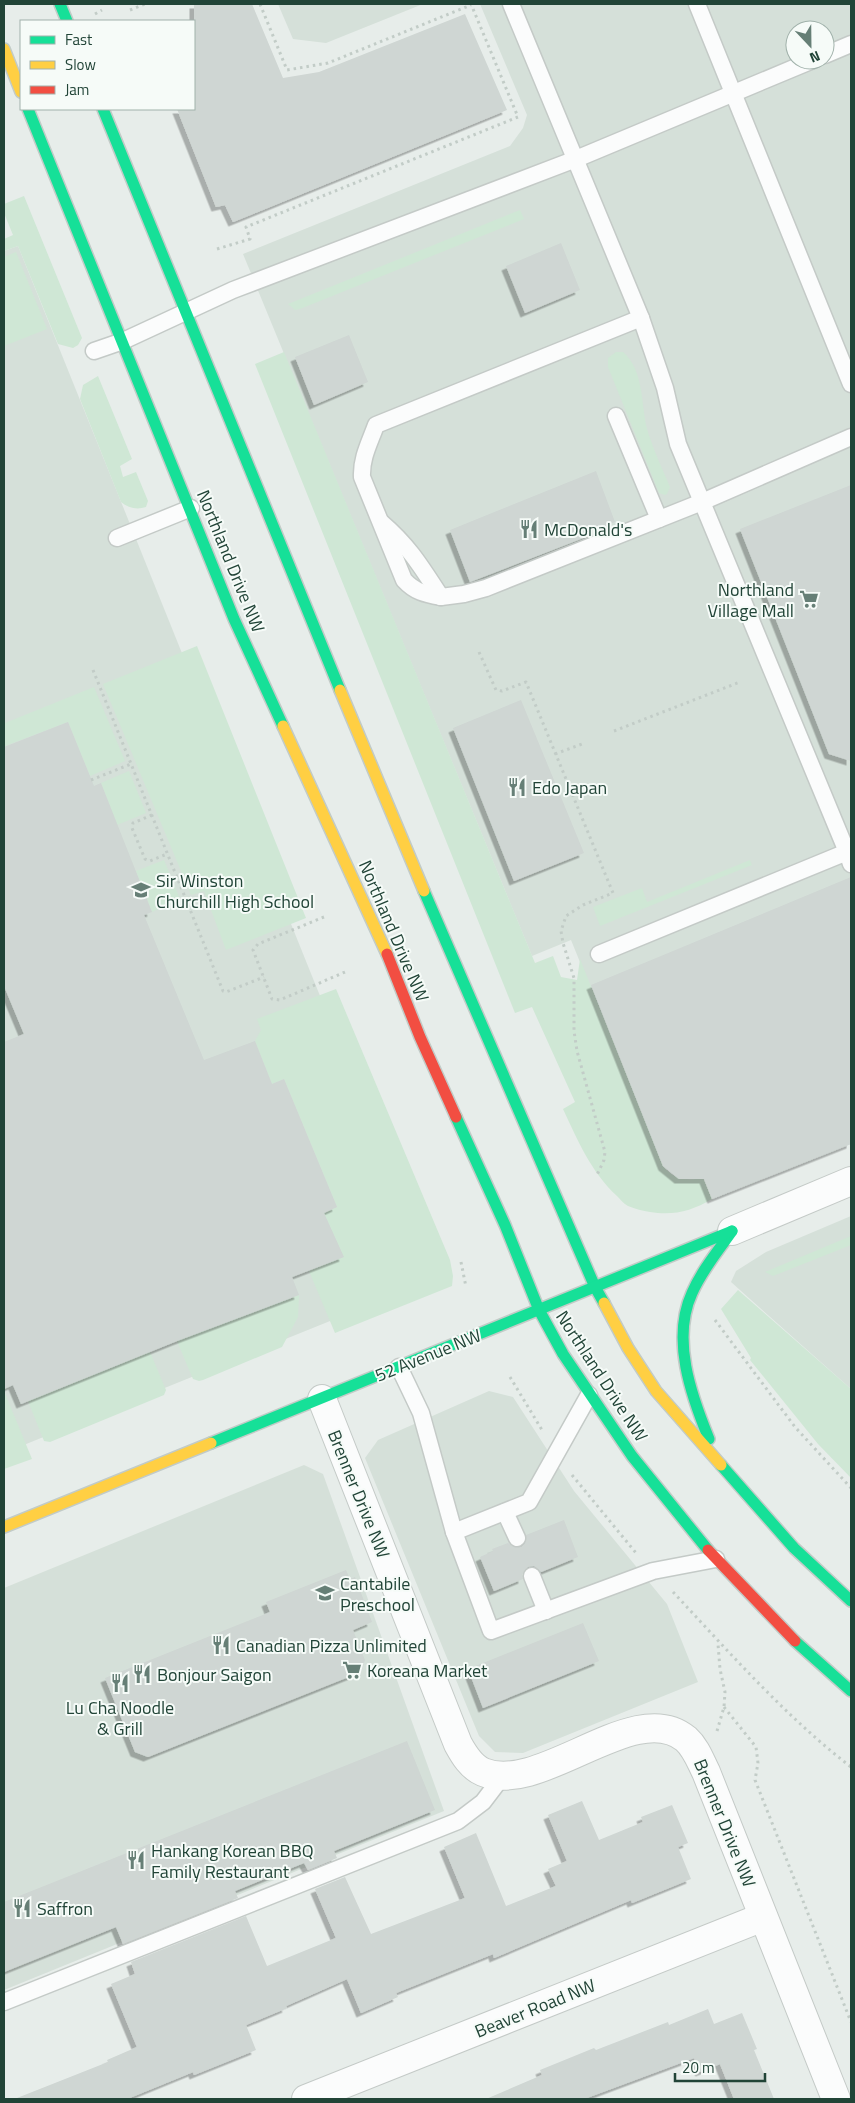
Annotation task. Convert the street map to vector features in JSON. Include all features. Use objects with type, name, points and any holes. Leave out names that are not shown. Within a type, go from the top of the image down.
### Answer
[{"type":"street","points":[[60,4],[67,20]]},
{"type":"street","points":[[4,49],[20,89]]},
{"type":"street","name":"Northland Drive NW","points":[[28,110],[123,340],[234,619],[385,948],[420,1037],[505,1225],[539,1310],[563,1354],[589,1395],[632,1456],[716,1558],[790,1636],[851,1691]]},
{"type":"street","name":"Northland Drive NW","points":[[103,110],[390,813],[595,1287],[628,1348],[656,1390],[794,1548],[851,1602]]},
{"type":"street","name":"52 Avenue NW","points":[[4,1527],[322,1399],[851,1181]]},
{"type":"street","points":[[722,1466],[696,1410],[683,1332],[691,1294],[732,1230]]},
{"type":"street","name":"Brenner Drive NW","points":[[322,1399],[458,1744],[469,1762],[482,1772],[502,1777],[522,1775],[630,1732],[644,1729],[660,1729],[675,1732],[686,1739],[696,1752],[836,2099]]},
{"type":"street","name":"Beaver Road NW","points":[[306,2099],[763,1917]]},
{"type":"lane","points":[[511,4],[640,318],[665,388],[678,444],[850,855],[599,954]]},
{"type":"lane","points":[[697,4],[851,384]]},
{"type":"lane","points":[[835,51],[851,44]]},
{"type":"lane","points":[[94,351],[185,313],[246,284],[576,159],[790,70]]},
{"type":"lane","points":[[640,318],[376,425],[362,468],[362,477],[404,580],[412,589],[422,594],[441,597],[464,594],[486,588],[702,502],[851,437]]},
{"type":"lane","points":[[616,416],[658,519]]},
{"type":"lane","points":[[117,538],[190,508]]},
{"type":"lane","points":[[382,523],[402,540],[441,597]]},
{"type":"lane","points":[[399,1367],[421,1413],[454,1532],[491,1631],[653,1571],[716,1558]]},
{"type":"lane","points":[[454,1532],[529,1502],[589,1395]]},
{"type":"lane","points":[[505,1512],[517,1538]]},
{"type":"lane","points":[[532,1576],[546,1611]]},
{"type":"lane","points":[[4,2002],[458,1821],[482,1802],[502,1777]]},
{"type":"path","points":[[130,10],[145,4]]},
{"type":"path","points":[[217,249],[250,239],[246,227],[518,117],[471,4],[328,62],[287,70],[260,4]]},
{"type":"path","points":[[479,652],[496,690],[502,691],[526,682],[613,894],[583,905],[566,916],[561,931],[574,978],[574,1031],[577,1051],[605,1152],[604,1160],[596,1177]]},
{"type":"path","points":[[93,670],[223,991],[226,992],[264,977]]},
{"type":"path","points":[[614,731],[740,682]]},
{"type":"path","points":[[556,754],[582,744]]},
{"type":"path","points":[[91,780],[131,764]]},
{"type":"path","points":[[152,815],[133,823],[132,828],[137,844],[145,859],[150,861],[167,854]]},
{"type":"path","points":[[324,917],[258,944],[254,946],[253,950],[272,998],[280,1000],[345,972]]},
{"type":"path","points":[[461,1262],[466,1287]]},
{"type":"path","points":[[710,1316],[722,1328],[795,1427],[851,1488]]},
{"type":"path","points":[[696,1752],[717,1731],[724,1707],[725,1692],[720,1669],[718,1643]]},
{"type":"path","points":[[724,1707],[756,1747],[758,1763],[756,1780],[851,2022]]},
{"type":"shaded area","points":[[278,4],[423,4],[326,43],[293,39]]},
{"type":"shaded area","points":[[480,4],[851,4],[851,1144],[712,1199],[703,1178],[679,1179],[663,1166],[571,940],[532,956],[243,254],[510,146],[523,128],[527,115]]},
{"type":"shaded area","name":"Sir Winston Churchill High School","points":[[18,246],[434,1279],[4,1453],[4,251]]},
{"type":"shaded area","points":[[851,1216],[851,1389],[731,1282],[736,1271],[766,1252]]},
{"type":"shaded area","points":[[489,1391],[513,1397],[574,1491],[667,1604],[698,1682],[523,1753],[495,1752],[479,1736],[365,1458],[378,1440]]},
{"type":"shaded area","points":[[304,1465],[323,1474],[444,1811],[4,1990],[4,1588]]},
{"type":"green space","points":[[24,196],[82,338],[78,345],[73,348],[58,344],[18,246],[4,251],[4,239],[13,235],[4,213],[4,204]]},
{"type":"green space","points":[[520,210],[524,219],[300,309],[295,310],[288,304]]},
{"type":"green space","points":[[16,252],[47,329],[4,346],[4,257]]},
{"type":"green space","points":[[284,352],[535,963],[553,956],[561,977],[577,980],[580,959],[663,1166],[676,1177],[703,1178],[712,1199],[705,1203],[682,1212],[674,1213],[658,1213],[628,1206],[600,1177],[574,1133],[563,1109],[575,1102],[532,1007],[515,1013],[255,364]]},
{"type":"green space","points":[[616,352],[623,352],[635,368],[641,388],[647,429],[670,487],[665,495],[659,493],[608,367],[608,358]]},
{"type":"green space","points":[[98,376],[132,459],[120,466],[123,477],[136,472],[148,501],[146,507],[133,508],[121,502],[80,399],[83,385]]},
{"type":"green space","points":[[197,646],[306,918],[226,950],[204,891],[191,895],[103,684]]},
{"type":"green space","points":[[94,687],[125,761],[90,776],[68,722],[5,746],[4,720],[5,723]]},
{"type":"green space","points":[[129,771],[146,813],[117,825],[101,783]]},
{"type":"green space","points":[[164,860],[180,899],[152,912],[136,871]]},
{"type":"green space","points":[[750,860],[752,865],[600,926],[593,907],[642,888],[647,902]]},
{"type":"green space","points":[[336,989],[450,1260],[453,1276],[452,1286],[335,1333],[309,1271],[343,1257],[324,1213],[337,1207],[284,1079],[272,1084],[255,1041],[261,1030],[257,1019]]},
{"type":"green space","points":[[851,1236],[851,1245],[773,1276],[765,1272]]},
{"type":"green space","points":[[738,1290],[851,1389],[851,1478],[818,1444],[750,1360],[751,1358],[721,1309]]},
{"type":"green space","points":[[299,1295],[298,1317],[282,1347],[203,1380],[193,1379],[177,1341]]},
{"type":"green space","points":[[150,1352],[166,1390],[164,1395],[50,1442],[44,1441],[28,1401]]},
{"type":"green space","points":[[4,1391],[32,1459],[4,1469]]},
{"type":"building","points":[[194,4],[252,4],[283,78],[319,72],[465,14],[507,110],[233,222],[225,205],[216,207],[177,110],[195,110]]},
{"type":"building","points":[[561,243],[580,290],[525,313],[506,266]]},
{"type":"building","points":[[349,335],[368,382],[314,405],[295,357]]},
{"type":"building","name":"McDonald's","points":[[596,471],[615,522],[603,527],[604,530],[470,582],[450,530]]},
{"type":"building","name":"Northland Village Mall","points":[[851,485],[851,761],[829,754],[740,529]]},
{"type":"building","points":[[521,700],[584,853],[514,881],[453,728]]},
{"type":"building","points":[[68,722],[94,786],[101,783],[152,912],[144,915],[204,1060],[255,1041],[272,1084],[284,1079],[337,1207],[324,1213],[344,1257],[292,1277],[299,1295],[177,1341],[21,1404],[13,1385],[4,1389],[4,1042],[24,1034],[4,986],[4,747]]},
{"type":"building","points":[[851,877],[851,1144],[712,1199],[704,1179],[679,1179],[663,1166],[591,985]]},
{"type":"building","points":[[564,1520],[578,1557],[541,1572],[534,1566],[528,1567],[522,1574],[523,1579],[494,1591],[480,1557],[493,1551],[492,1549],[508,1543],[512,1546],[521,1547],[525,1543],[526,1535]]},
{"type":"building","points":[[346,1570],[350,1579],[355,1577],[372,1622],[353,1630],[365,1660],[361,1672],[148,1757],[135,1752],[105,1678],[270,1612],[266,1602]]},
{"type":"building","points":[[583,1623],[599,1661],[483,1708],[468,1669]]},
{"type":"building","points":[[407,1741],[435,1810],[334,1851],[337,1858],[308,1870],[304,1863],[235,1891],[238,1898],[123,1944],[116,1927],[4,1972],[4,1902]]},
{"type":"building","points":[[582,1801],[599,1840],[643,1822],[641,1817],[672,1805],[688,1843],[678,1847],[691,1879],[632,1903],[631,1900],[494,1958],[493,1954],[396,1993],[398,1997],[361,2013],[347,1979],[286,2006],[287,2008],[246,2025],[256,2050],[194,2075],[193,2072],[127,2099],[17,2099],[108,2062],[107,2060],[137,2047],[111,1984],[135,1974],[131,1962],[246,1916],[267,1966],[336,1938],[315,1889],[345,1877],[371,1934],[465,1898],[444,1847],[476,1833],[506,1906],[556,1886],[548,1869],[567,1861],[548,1815]]},
{"type":"building","points":[[708,2009],[714,2024],[742,2013],[757,2049],[754,2050],[774,2099],[734,2099],[720,2064],[700,2072],[694,2058],[584,2099],[486,2099],[542,2075],[540,2070],[594,2048],[596,2050],[668,2022],[669,2025]]},
{"type":"traffic: fast","points":[[60,4],[67,20]]},
{"type":"traffic: fast","points":[[28,110],[234,619],[283,726]]},
{"type":"traffic: fast","points":[[103,110],[340,690]]},
{"type":"traffic: fast","points":[[424,891],[595,1287],[604,1303]]},
{"type":"traffic: fast","points":[[456,1117],[505,1225],[539,1310],[563,1354],[632,1456],[708,1550]]},
{"type":"traffic: fast","points":[[709,1439],[690,1386],[683,1348],[683,1329],[686,1311],[700,1276],[732,1231]]},
{"type":"traffic: fast","points":[[211,1443],[732,1231]]},
{"type":"traffic: fast","points":[[721,1465],[794,1548],[851,1601]]},
{"type":"traffic: fast","points":[[795,1641],[851,1691]]},
{"type":"traffic: slow","points":[[4,49],[20,89]]},
{"type":"traffic: slow","points":[[340,690],[424,891]]},
{"type":"traffic: slow","points":[[283,726],[387,954]]},
{"type":"traffic: slow","points":[[604,1303],[628,1348],[656,1391],[721,1465]]},
{"type":"traffic: slow","points":[[4,1527],[211,1443]]},
{"type":"traffic: jam","points":[[387,954],[420,1037],[456,1117]]},
{"type":"traffic: jam","points":[[708,1550],[795,1641]]},
{"type":"place","name":"McDonald's","points":[[529,529]]},
{"type":"place","name":"Northland Village Mall","points":[[809,599]]},
{"type":"place","name":"Edo Japan","points":[[517,787]]},
{"type":"place","name":"Sir Winston Churchill High School","points":[[141,890]]},
{"type":"place","name":"Cantabile Preschool","points":[[325,1593]]},
{"type":"place","name":"Canadian Pizza Unlimited","points":[[221,1645]]},
{"type":"place","name":"Koreana Market","points":[[352,1670]]},
{"type":"place","name":"Bonjour Saigon","points":[[142,1674]]},
{"type":"place","name":"Lu Cha Noodle & Grill","points":[[120,1683]]},
{"type":"place","name":"Hankang Korean BBQ Family Restaurant","points":[[136,1860]]},
{"type":"place","name":"Saffron","points":[[22,1908]]}]
